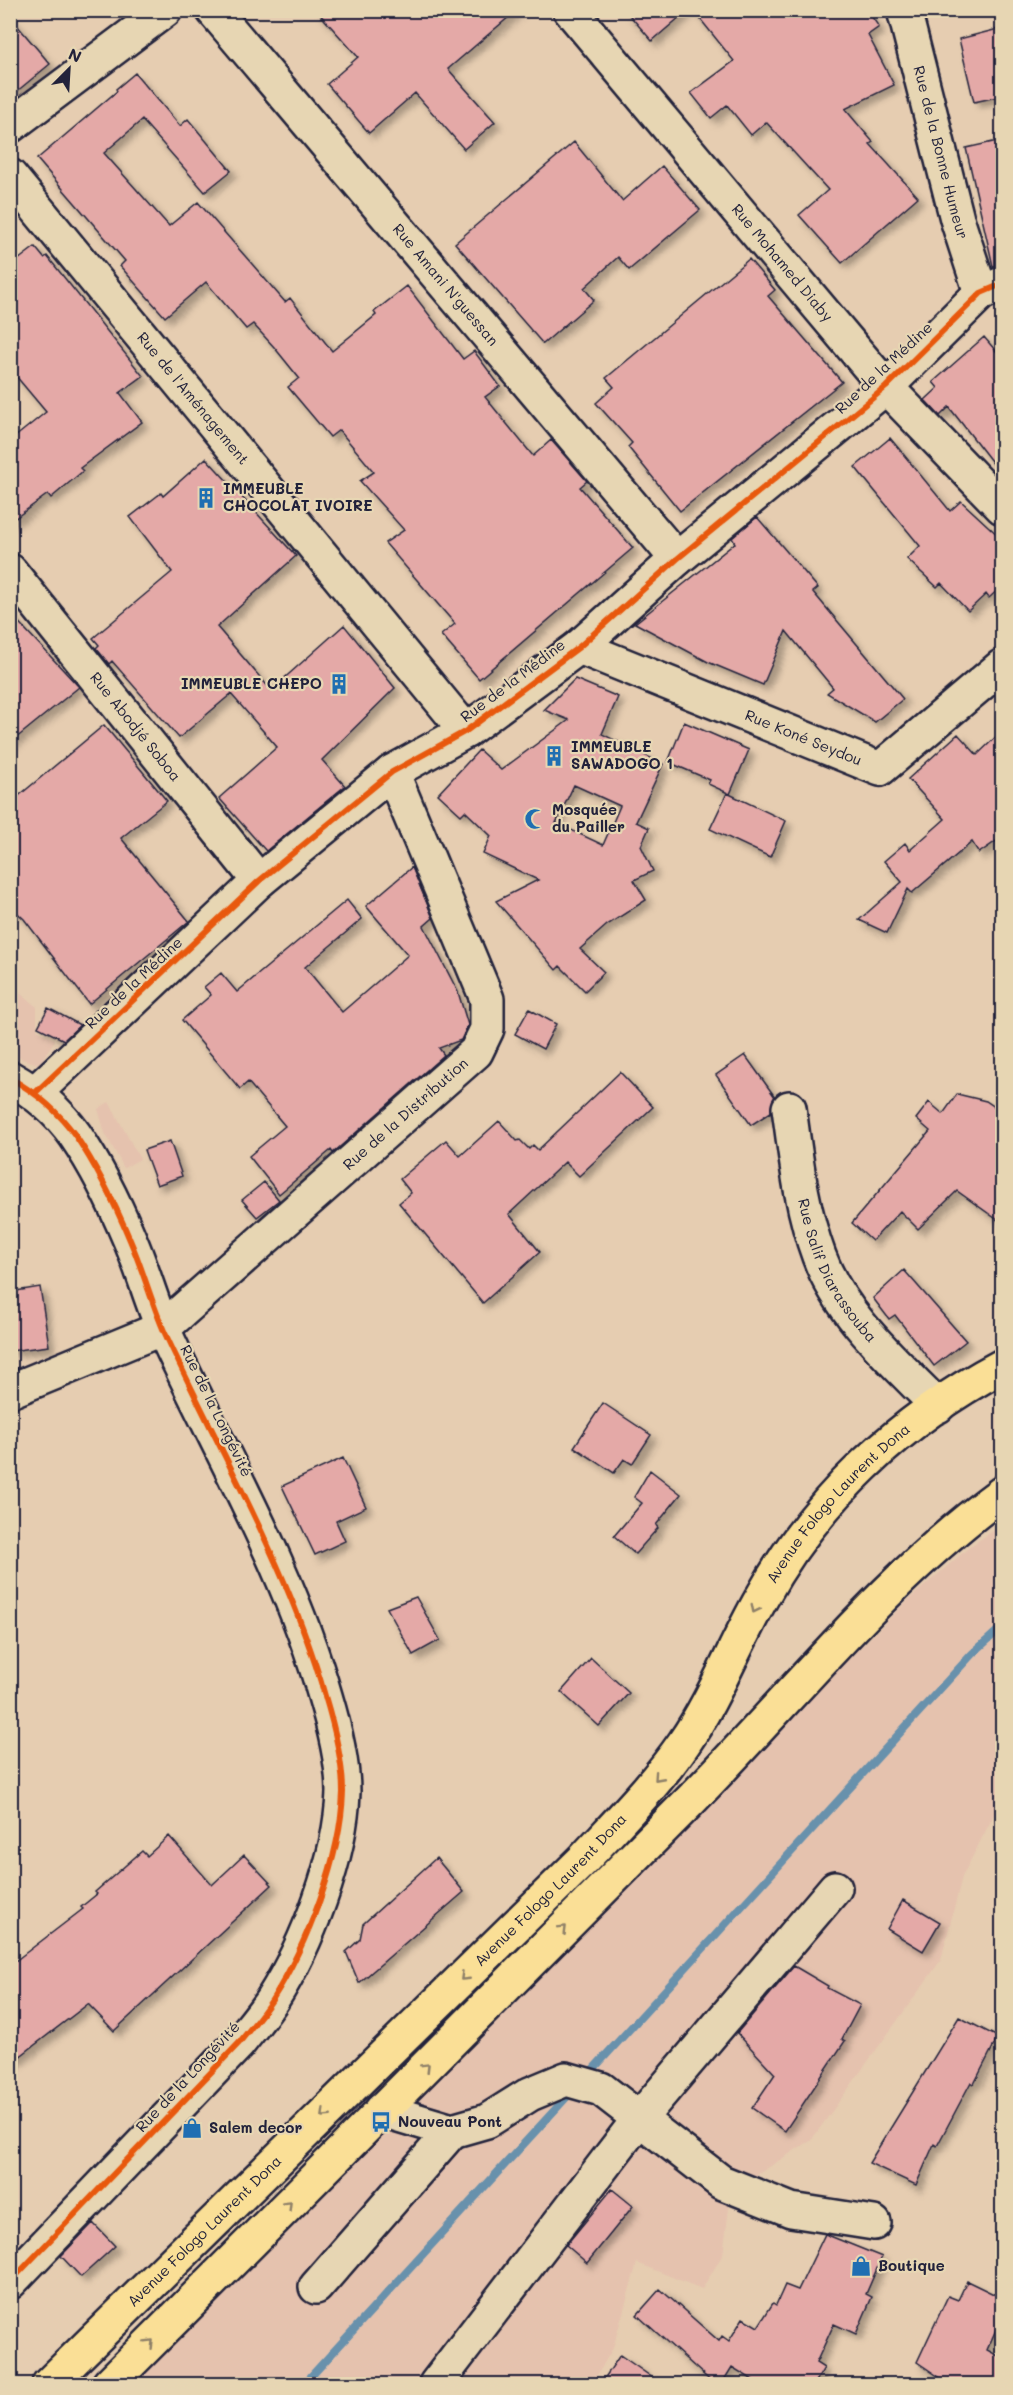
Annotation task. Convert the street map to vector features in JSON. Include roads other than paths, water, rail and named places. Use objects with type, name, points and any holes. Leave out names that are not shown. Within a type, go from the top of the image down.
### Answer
[{"type":"main road","name":"Avenue Fologo Laurent Dona","points":[[49,2385],[583,1860],[666,1769],[686,1741],[761,1598],[786,1558],[858,1468],[896,1434],[969,1384],[1002,1366]]},
{"type":"main road","points":[[109,2385],[701,1789],[894,1583],[965,1520],[1002,1493]]},
{"type":"street","points":[[10,126],[165,10]]},
{"type":"street","name":"Rue Amani N'guessan","points":[[213,10],[677,560]]},
{"type":"street","name":"Rue Mohamed Diaby","points":[[570,10],[886,387],[1002,507]]},
{"type":"street","name":"Rue de la Bonne Humeur","points":[[904,10],[957,219],[992,288]]},
{"type":"street","name":"Rue de l'Aménagement","points":[[10,176],[466,731]]},
{"type":"street","name":"Rue de la Médine","points":[[23,1085],[259,881],[392,772],[466,731],[579,647],[677,560],[886,387],[992,288]]},
{"type":"street","name":"Rue Abodjé Soboa","points":[[10,571],[259,881]]},
{"type":"street","name":"Rue Koné Seydou","points":[[579,647],[880,768],[1002,666]]},
{"type":"street","name":"Rue de la Distribution","points":[[163,1328],[444,1083],[476,1052],[488,1029],[487,999],[392,772]]},
{"type":"street","name":"Rue de la Longévité","points":[[10,2282],[239,2043],[272,2000],[300,1945],[319,1897],[335,1844],[343,1791],[335,1730],[316,1663],[287,1587],[163,1328],[130,1239],[97,1171],[74,1133],[23,1085]]},
{"type":"street","name":"Rue Salif Diarassouba","points":[[789,1108],[804,1206],[819,1258],[838,1295],[866,1331],[938,1406]]},
{"type":"street","points":[[10,1391],[163,1328]]},
{"type":"street","points":[[436,2385],[639,2119],[834,1888]]},
{"type":"street","points":[[382,2110],[452,2131],[487,2121],[530,2094],[566,2079],[601,2089],[721,2182],[790,2210],[874,2223]]},
{"type":"street","points":[[316,2286],[452,2131]]},
{"type":"waterway","points":[[585,2078],[972,1654],[1002,1627]]},
{"type":"waterway","points":[[304,2384],[574,2089]]},
{"type":"place","name":"IMMEUBLE CHOCOLAT IVOIRE","points":[[206,498]]},
{"type":"place","name":"IMMEUBLE CHEPO","points":[[339,684]]},
{"type":"place","name":"IMMEUBLE SAWADOGO 1","points":[[554,756]]},
{"type":"place","name":"Mosquée du Pailler","points":[[535,819]]},
{"type":"place","name":"Nouveau Pont","points":[[381,2122]]},
{"type":"place","name":"Salem decor","points":[[192,2128]]},
{"type":"place","name":"Boutique","points":[[861,2266]]}]
